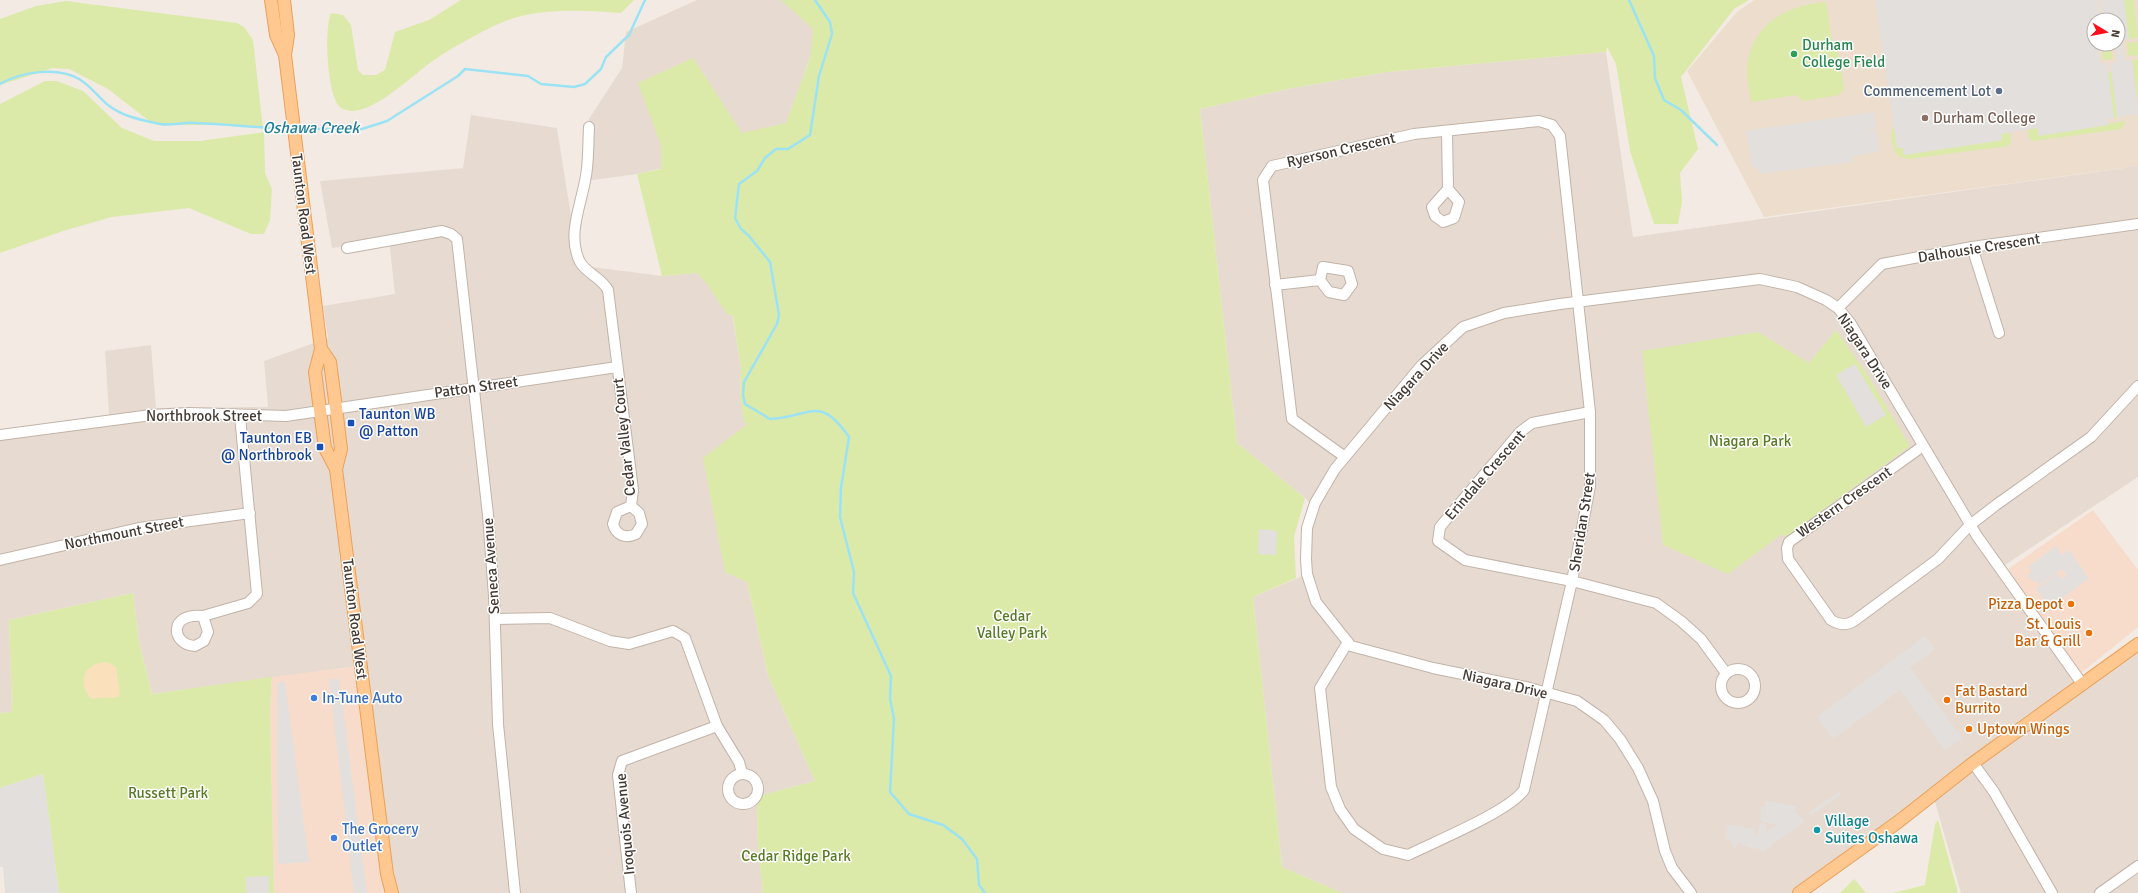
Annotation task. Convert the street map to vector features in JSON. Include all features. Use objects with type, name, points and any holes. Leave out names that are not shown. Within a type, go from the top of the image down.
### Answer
[{"type":"main road","name":"Taunton Road West","points":[[271,0],[276,35],[285,55]]},
{"type":"main road","name":"Taunton Road West","points":[[284,0],[288,35],[285,55],[321,349],[315,372],[325,448],[336,469],[390,891]]},
{"type":"main road","name":"Taunton Road West","points":[[321,349],[330,362],[336,408],[341,449],[336,469]]},
{"type":"main road","points":[[1799,893],[1898,822],[1973,763],[2138,644]]},
{"type":"street","name":"Ryerson Crescent","points":[[1345,457],[1292,419],[1263,180],[1272,166],[1414,134],[1447,132],[1539,121],[1552,125],[1560,136],[1577,302]]},
{"type":"street","name":"Cedar Valley Court","points":[[589,126],[586,180],[576,218],[576,252],[581,264],[605,284],[608,290],[633,490],[631,506]]},
{"type":"street","points":[[1447,132],[1448,189]]},
{"type":"street","name":"Dalhousie Crescent","points":[[1838,308],[1882,264],[1972,247],[2138,224]]},
{"type":"street","name":"Seneca Avenue","points":[[347,248],[442,231],[451,234],[457,239],[488,515],[495,619],[498,724],[515,893]]},
{"type":"street","points":[[1972,247],[1999,333]]},
{"type":"street","name":"Niagara Drive","points":[[1691,893],[1672,868],[1665,851],[1653,801],[1638,768],[1620,739],[1604,720],[1577,701],[1380,655],[1351,646],[1316,602],[1308,574],[1305,544],[1307,528],[1315,503],[1335,469],[1421,366],[1463,327],[1504,313],[1577,302],[1760,279],[1797,287],[1826,300],[1838,308],[1851,324],[1970,525],[2083,685]]},
{"type":"street","points":[[1275,285],[1320,280]]},
{"type":"street","name":"Sheridan Street","points":[[1348,642],[1320,688],[1331,787],[1340,808],[1354,829],[1383,849],[1408,855],[1505,807],[1520,796],[1524,790],[1547,693],[1572,581],[1590,486],[1590,412],[1577,302]]},
{"type":"street","name":"Patton Street","points":[[336,408],[617,367]]},
{"type":"street","points":[[1970,525],[2091,437],[2138,386]]},
{"type":"street","name":"Northbrook Street","points":[[0,435],[151,415],[189,413],[240,416],[286,416],[336,408]]},
{"type":"street","name":"Erindale Crescent","points":[[1572,581],[1465,560],[1438,541],[1440,527],[1526,427],[1532,423],[1590,412]]},
{"type":"street","points":[[203,616],[248,603],[257,594],[240,416]]},
{"type":"street","name":"Western Crescent","points":[[1923,446],[1794,537],[1789,542],[1787,548],[1788,559],[1832,620],[1837,623],[1848,624],[1938,559],[1970,525]]},
{"type":"street","name":"Northmount Street","points":[[0,560],[139,528],[250,513]]},
{"type":"street","points":[[1572,581],[1656,603],[1681,621],[1701,639],[1726,673]]},
{"type":"street","points":[[495,619],[550,618],[610,641],[629,644],[673,631],[679,633],[685,638],[718,726],[739,762],[742,773]]},
{"type":"street","name":"Iroquois Avenue","points":[[631,893],[618,775],[622,761],[718,726]]},
{"type":"street","points":[[1973,763],[1994,792],[2052,893]]},
{"type":"street","points":[[2100,893],[2138,866]]},
{"type":"shaded area","points":[[697,0],[789,0],[820,30],[780,141],[637,174],[586,181],[575,237],[584,266],[662,276],[725,270],[741,368],[740,396],[776,422],[747,582],[768,675],[815,781],[762,795],[757,802],[758,848],[763,891],[761,893],[390,893],[359,666],[152,694],[139,642],[133,593],[9,620],[12,712],[0,713],[0,430],[109,415],[105,351],[151,345],[156,408],[268,407],[264,361],[328,338],[323,306],[395,294],[389,240],[332,248],[320,181],[463,168],[471,115],[557,128],[574,235],[589,119],[622,68],[626,32]]},
{"type":"shaded area","name":"Durham College","points":[[1754,0],[2138,0],[2138,166],[1764,217],[1687,71],[1737,12]]},
{"type":"shaded area","name":"Commencement Lot","points":[[1875,0],[2098,0],[2099,12],[2086,12],[2086,52],[2099,52],[2100,64],[2107,63],[2114,118],[2107,119],[2108,125],[2039,136],[2037,128],[2001,134],[2002,140],[1904,155],[1903,148],[1897,148]]},
{"type":"shaded area","points":[[2100,0],[2124,0],[2126,12],[2102,12]]},
{"type":"shaded area","points":[[2126,16],[2129,39],[2126,39]]},
{"type":"shaded area","points":[[1606,52],[1633,237],[2138,166],[2138,477],[1999,569],[2083,685],[2138,644],[2138,893],[1961,893],[1933,795],[1799,893],[1342,893],[1282,867],[1253,597],[1307,574],[1314,507],[1237,443],[1200,109],[1292,88],[1387,72]]},
{"type":"shaded area","points":[[2116,52],[2124,52],[2125,61],[2132,60],[2138,114],[2117,117],[2110,63],[2117,62]]},
{"type":"shaded area","points":[[1874,112],[1876,128],[1870,129],[1870,131],[1876,130],[1879,151],[1852,157],[1853,162],[1759,174],[1758,168],[1752,167],[1746,131]]},
{"type":"shaded area","points":[[1855,364],[1886,415],[1866,427],[1836,375]]},
{"type":"shaded area","points":[[2093,510],[2138,570],[2138,627],[2080,674],[2008,569]]},
{"type":"shaded area","points":[[1259,529],[1277,531],[1276,555],[1258,554]]},
{"type":"shaded area","points":[[2056,546],[2062,555],[2069,550],[2089,578],[2050,608],[2036,589],[2058,573],[2062,579],[2067,576],[2062,569],[2039,585],[2036,580],[2033,582],[2027,575],[2032,571],[2028,567]]},
{"type":"shaded area","points":[[1925,636],[1935,649],[1910,668],[1962,738],[1945,750],[1900,690],[1833,739],[1817,717]]},
{"type":"shaded area","points":[[359,666],[395,893],[274,893],[270,707],[272,677]]},
{"type":"shaded area","points":[[329,679],[339,679],[367,893],[354,893]]},
{"type":"shaded area","points":[[285,681],[309,862],[278,864],[277,683]]},
{"type":"shaded area","points":[[43,774],[59,893],[5,893],[3,867],[0,867],[0,788]]},
{"type":"shaded area","points":[[1839,792],[1841,795],[1810,816],[1808,813]]},
{"type":"shaded area","points":[[1766,801],[1796,806],[1795,812],[1805,821],[1762,852],[1759,849],[1747,847],[1738,842],[1736,848],[1733,847],[1730,839],[1726,838],[1728,824],[1755,829],[1754,834],[1757,835],[1760,823],[1767,824],[1766,830],[1768,831],[1777,825],[1761,821],[1761,806],[1765,807]]},
{"type":"shaded area","points":[[269,876],[269,893],[246,893],[246,877]]},
{"type":"green space","points":[[461,0],[634,0],[621,13],[557,11],[525,15],[510,19],[480,33],[444,53],[382,100],[371,106],[361,110],[351,111],[345,110],[338,105],[334,97],[329,73],[327,45],[331,13],[343,15],[351,25],[358,70],[363,75],[376,75],[385,70],[395,32],[429,20]]},
{"type":"green space","name":"Cedar Valley Park","points":[[781,0],[1749,0],[1734,9],[1681,77],[1698,149],[1680,173],[1682,202],[1678,224],[1654,224],[1630,151],[1616,64],[1607,47],[1606,52],[1387,72],[1292,88],[1200,109],[1237,443],[1305,498],[1294,537],[1296,578],[1253,597],[1282,867],[1342,893],[761,893],[763,891],[758,848],[757,802],[762,795],[815,781],[768,675],[747,582],[725,572],[703,458],[749,423],[744,423],[740,396],[741,369],[733,316],[727,314],[707,284],[697,273],[662,276],[637,174],[661,169],[661,145],[638,83],[693,58],[742,133],[786,123],[810,58],[813,29]]},
{"type":"green space","points":[[2124,0],[2134,0],[2138,37],[2129,39]]},
{"type":"green space","points":[[66,1],[237,23],[244,27],[253,40],[263,129],[249,125],[165,125],[148,120],[108,89],[69,69],[53,68],[0,85],[0,19],[36,6]]},
{"type":"green space","name":"Durham College Field","points":[[1826,2],[1833,48],[1838,52],[1844,89],[1839,95],[1804,101],[1796,95],[1752,102],[1748,81],[1748,62],[1752,46],[1761,32],[1773,20],[1788,11],[1806,5]]},
{"type":"green space","points":[[2138,42],[2138,55],[2129,56],[2127,43]]},
{"type":"green space","points":[[2102,52],[2112,52],[2113,59],[2103,60]]},
{"type":"green space","points":[[2138,59],[2138,101],[2132,60]]},
{"type":"green space","points":[[2108,72],[2112,72],[2117,117],[2114,118]]},
{"type":"green space","points":[[45,81],[57,81],[83,91],[122,128],[154,141],[200,141],[264,132],[265,173],[272,189],[270,220],[264,234],[251,234],[189,208],[112,217],[63,231],[0,253],[0,104]]},
{"type":"green space","points":[[2025,111],[2030,129],[2037,128],[2039,136],[2125,121],[2125,123],[2121,129],[2034,141],[2029,138]]},
{"type":"green space","points":[[2008,118],[2011,141],[2009,146],[1908,159],[1897,155],[1891,138],[1892,129],[1894,126],[1897,148],[1903,147],[1904,155],[2002,140],[2001,134],[2008,133]]},
{"type":"green space","name":"Niagara Park","points":[[1836,330],[1865,371],[1910,446],[1786,537],[1782,534],[1728,574],[1663,545],[1642,351],[1758,332],[1809,363]]},
{"type":"green space","name":"Russett Park","points":[[133,593],[139,642],[152,694],[272,677],[270,707],[274,893],[59,893],[43,774],[0,788],[0,713],[12,712],[9,620]]},
{"type":"green space","points":[[1938,820],[1958,893],[1893,893],[1925,885],[1935,824]]},
{"type":"green space","points":[[1854,879],[1866,893],[1840,893]]},
{"type":"sand","points":[[107,662],[116,667],[120,694],[118,697],[92,699],[85,690],[84,686],[86,671],[95,664]]},
{"type":"waterway","name":"Oshawa Creek","points":[[297,129],[362,129],[387,121],[458,76],[465,69],[528,76],[541,84],[574,87],[585,84],[601,69],[606,57],[629,35],[645,0]]},
{"type":"waterway","points":[[815,0],[830,22],[832,34],[819,76],[810,135],[788,149],[776,149],[765,158],[757,171],[739,184],[735,218],[741,229],[749,236],[770,262],[779,315],[777,324],[744,382],[743,395],[745,404],[770,419],[805,412],[822,412],[830,416],[839,424],[849,437],[841,488],[840,517],[854,572],[853,593],[891,676],[890,699],[894,719],[890,792],[909,814],[943,825],[962,839],[977,859],[979,885],[985,893]]},
{"type":"waterway","points":[[1629,0],[1654,56],[1655,78],[1664,100],[1681,110],[1717,145]]},
{"type":"waterway","name":"Oshawa Creek","points":[[0,84],[18,76],[28,74],[39,72],[60,73],[79,79],[114,109],[126,115],[160,124],[196,123],[290,129]]},
{"type":"place","name":"Durham College Field","points":[[1794,54]]},
{"type":"place","name":"Commencement Lot","points":[[1999,91]]},
{"type":"place","name":"Durham College","points":[[1925,118]]},
{"type":"place","name":"Taunton WB @ Patton","points":[[351,423]]},
{"type":"place","name":"Taunton EB @ Northbrook","points":[[320,447]]},
{"type":"place","name":"Pizza Depot","points":[[2071,604]]},
{"type":"place","name":"St. Louis Bar & Grill","points":[[2089,633]]},
{"type":"place","name":"In-Tune Auto","points":[[314,698]]},
{"type":"place","name":"Fat Bastard Burrito","points":[[1947,700]]},
{"type":"place","name":"Uptown Wings","points":[[1969,729]]},
{"type":"place","name":"Village Suites Oshawa","points":[[1817,830]]},
{"type":"place","name":"The Grocery Outlet","points":[[334,838]]},
{"type":"park label","name":"Cedar Ridge Park","points":[[796,856]]}]
